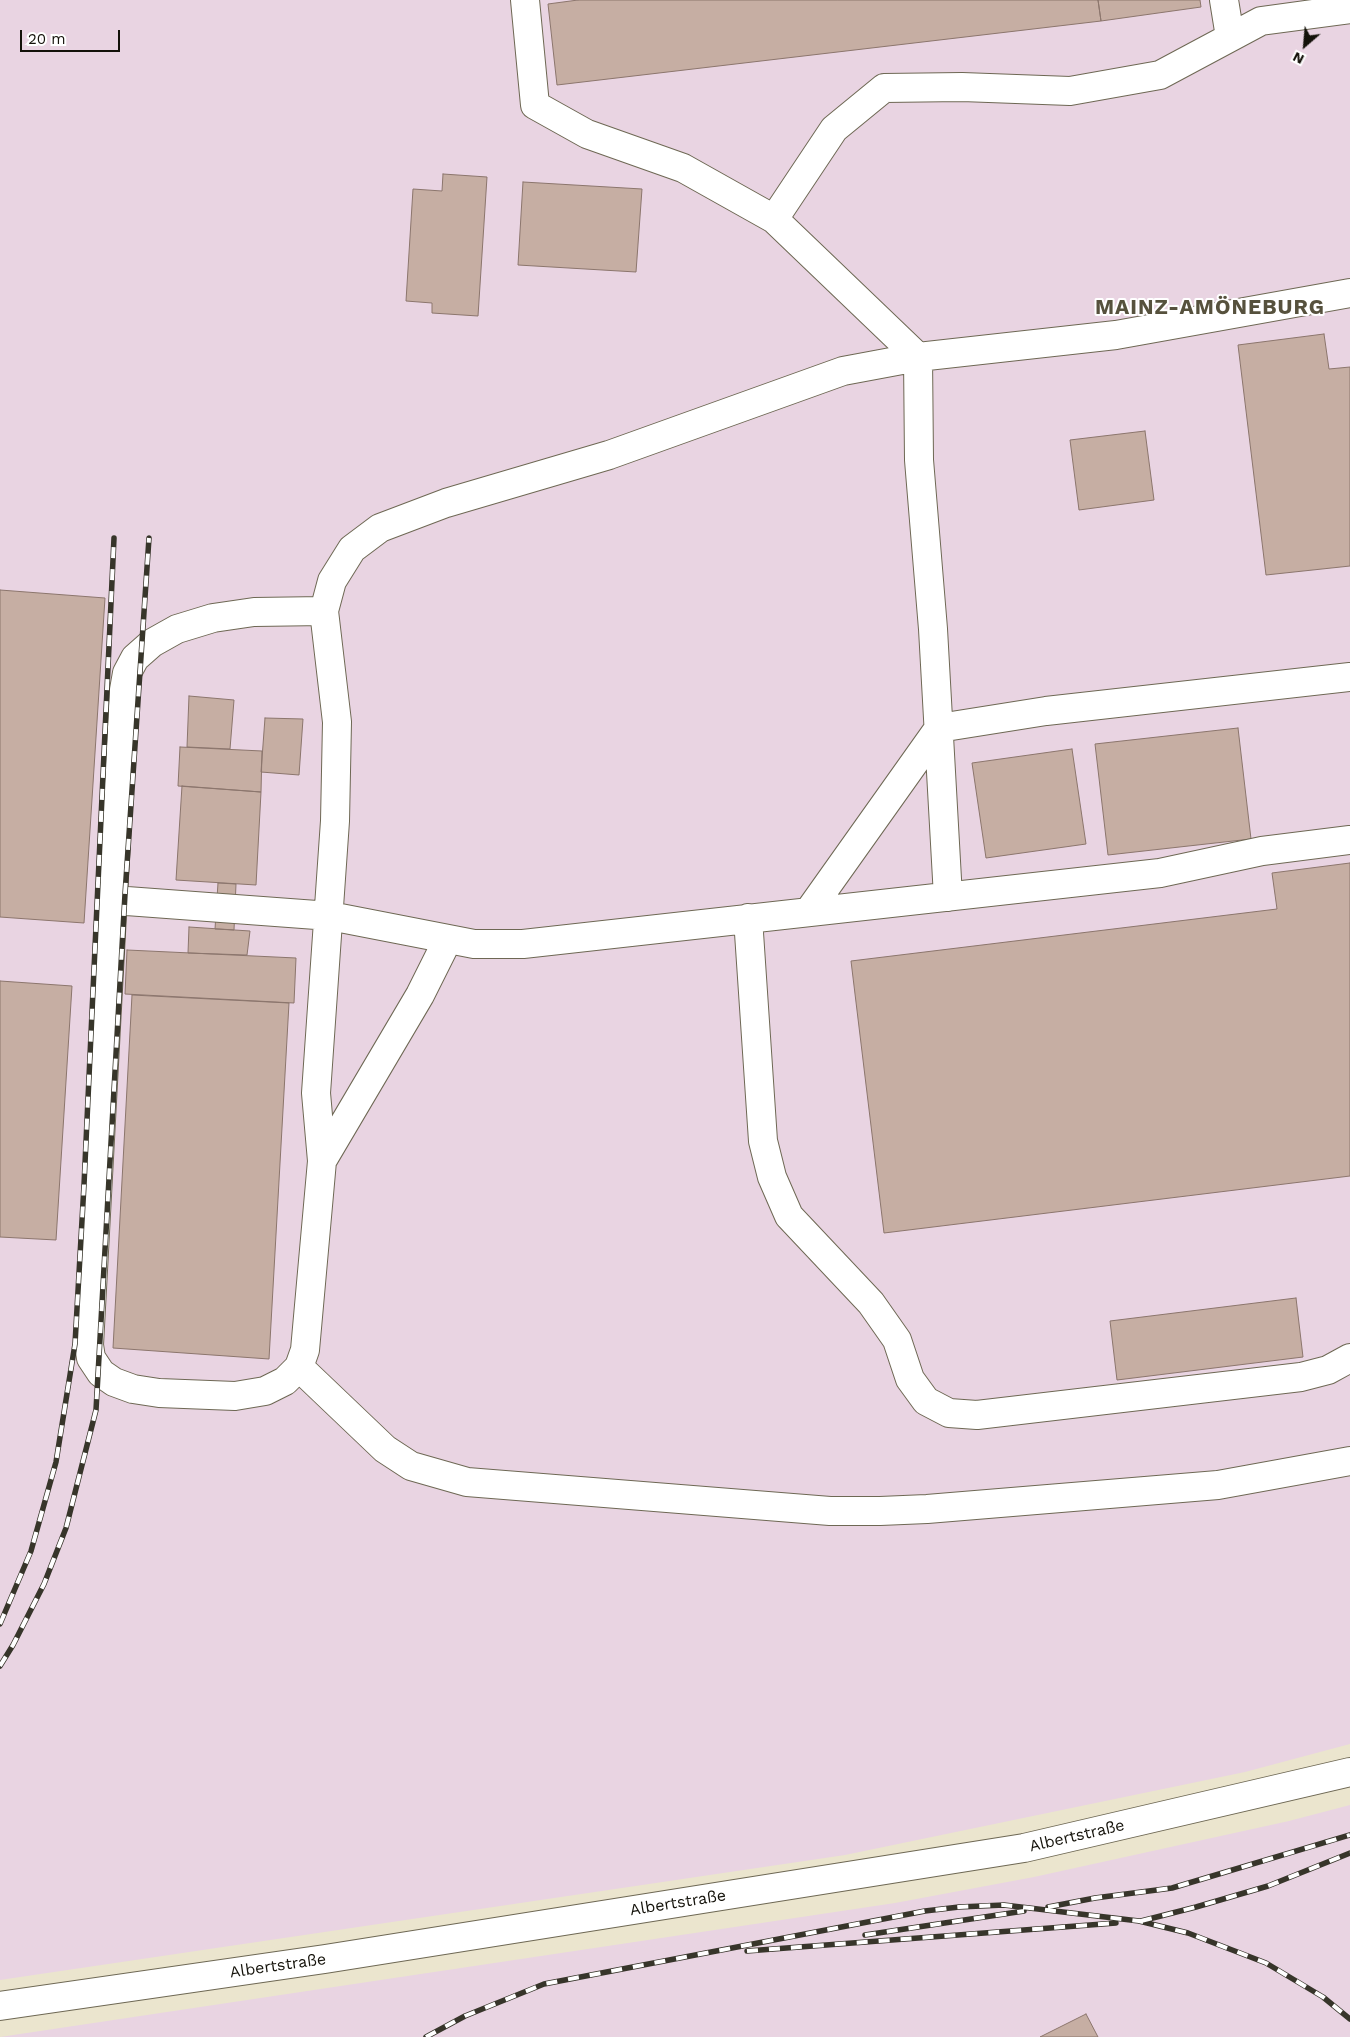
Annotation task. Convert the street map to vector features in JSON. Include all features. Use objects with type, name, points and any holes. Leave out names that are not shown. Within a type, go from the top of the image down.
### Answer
[{"type":"street","points":[[525,0],[535,105],[587,134],[683,168],[774,219],[918,357],[919,460],[933,629],[948,897]]},
{"type":"street","points":[[1224,0],[1230,38]]},
{"type":"street","points":[[774,219],[834,129],[884,88],[962,87],[1070,91],[1160,75],[1261,21],[1350,9]]},
{"type":"street","points":[[324,611],[254,612],[213,618],[177,629],[152,643],[135,658],[127,674],[124,690],[89,1345],[91,1358],[101,1373],[114,1382],[133,1389],[197,1395],[235,1396],[264,1391],[285,1381],[299,1367],[305,1350],[322,1161],[316,1094],[330,916],[335,821],[337,722],[324,611],[332,581],[352,549],[380,528],[446,503],[609,455],[844,370],[918,357],[1116,335],[1350,293]]},
{"type":"street","points":[[809,911],[938,728],[1046,711],[1350,677]]},
{"type":"street","points":[[113,900],[330,916],[474,944],[523,944],[1160,873],[1262,851],[1350,840]]},
{"type":"street","points":[[748,918],[763,1141],[772,1177],[789,1216],[871,1303],[897,1340],[910,1379],[926,1400],[949,1413],[977,1415],[1302,1377],[1328,1370],[1350,1358]]},
{"type":"street","points":[[322,1161],[420,995],[448,939]]},
{"type":"street","points":[[299,1367],[385,1449],[411,1466],[467,1482],[830,1511],[927,1509],[1218,1485],[1350,1461]]},
{"type":"street","name":"Albertstraße","points":[[0,2006],[325,1959],[1024,1848],[1350,1772]]},
{"type":"shaded area","points":[[0,0],[1350,0],[1350,1744],[1245,1772],[845,1855],[0,1980]]},
{"type":"shaded area","points":[[1350,1805],[1350,2037],[0,2037],[895,1903],[1034,1877],[1289,1821]]},
{"type":"building","points":[[578,0],[1098,0],[1101,21],[557,85],[548,4]]},
{"type":"building","points":[[1098,0],[1200,0],[1201,7],[1101,21]]},
{"type":"building","points":[[443,174],[487,177],[478,316],[432,313],[432,303],[406,301],[413,189],[442,191]]},
{"type":"building","points":[[523,182],[642,189],[636,272],[518,265]]},
{"type":"building","points":[[1324,334],[1329,369],[1350,367],[1350,566],[1266,575],[1238,345]]},
{"type":"building","points":[[1145,431],[1154,500],[1079,510],[1070,440]]},
{"type":"building","points":[[0,590],[105,598],[84,923],[0,917]]},
{"type":"building","points":[[189,696],[234,700],[230,749],[187,747]]},
{"type":"building","points":[[265,718],[303,719],[299,775],[261,772]]},
{"type":"building","points":[[1238,728],[1251,839],[1108,855],[1095,744]]},
{"type":"building","points":[[180,747],[262,751],[261,792],[178,786]]},
{"type":"building","points":[[1072,749],[1086,844],[986,858],[972,763]]},
{"type":"building","points":[[182,786],[261,792],[256,885],[176,880]]},
{"type":"building","points":[[1350,863],[1350,1176],[884,1233],[851,961],[1277,909],[1272,873]]},
{"type":"building","points":[[218,883],[236,884],[234,930],[215,929]]},
{"type":"building","points":[[189,927],[250,931],[247,955],[188,953]]},
{"type":"building","points":[[127,950],[296,958],[294,1003],[125,994]]},
{"type":"building","points":[[0,981],[72,986],[56,1240],[0,1237]]},
{"type":"building","points":[[132,995],[289,1003],[269,1359],[113,1348]]},
{"type":"building","points":[[1296,1298],[1303,1357],[1117,1380],[1110,1321]]},
{"type":"building","points":[[1086,2014],[1098,2037],[1040,2037]]},
{"type":"railway","points":[[0,1624],[31,1551],[56,1462],[75,1344],[114,538]]},
{"type":"railway","points":[[0,1666],[13,1645],[44,1584],[66,1528],[96,1410],[125,894],[149,538]]},
{"type":"railway","points":[[1048,1907],[1095,1898],[1172,1888],[1350,1835]]},
{"type":"railway","points":[[1141,1921],[1268,1886],[1350,1853]]},
{"type":"railway","points":[[426,2037],[465,2016],[544,1984],[925,1911],[1004,1905],[1139,1921],[1188,1933],[1266,1963],[1323,1997],[1350,2019]]},
{"type":"railway","points":[[865,1935],[1024,1911]]},
{"type":"railway","points":[[747,1951],[1116,1923]]},
{"type":"district","name":"MAINZ-AMÖNEBURG","points":[[1210,308]]}]
